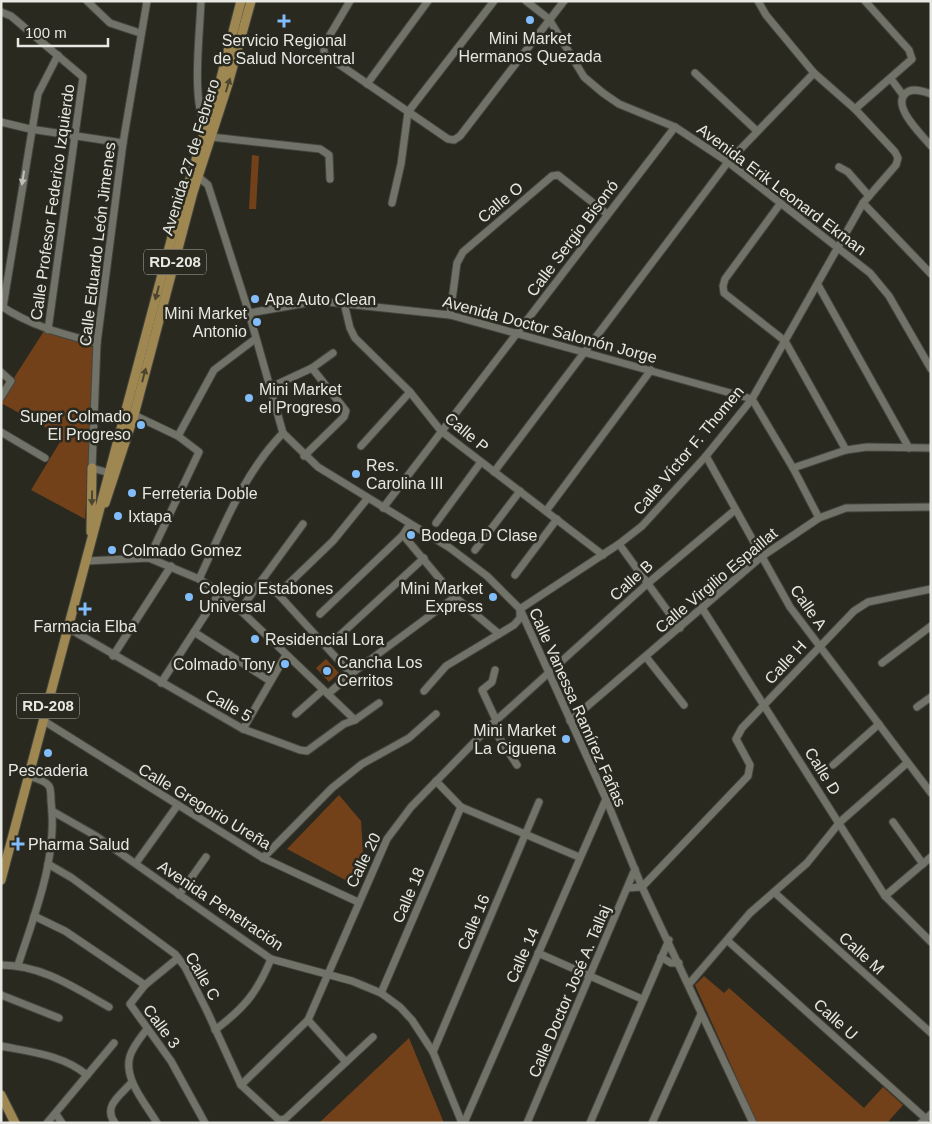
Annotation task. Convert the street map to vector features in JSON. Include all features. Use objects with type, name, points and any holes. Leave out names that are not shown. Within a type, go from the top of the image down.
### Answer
[{"type":"main road","name":"Avenida 27 de Febrero","points":[[112,474],[134,416],[204,129],[220,82],[241,1]]},
{"type":"main road","name":"Avenida 27 de Febrero","points":[[1,880],[3,866],[44,721],[90,544],[112,474],[194,175],[211,137],[251,1]]},
{"type":"main road","points":[[90,544],[92,468]]},
{"type":"main road","points":[[1,1095],[15,1123]]},
{"type":"street","points":[[87,1],[110,23],[140,33]]},
{"type":"street","name":"Calle Eduardo León Jimenes","points":[[92,468],[97,343],[123,144],[140,33],[147,1]]},
{"type":"street","points":[[201,1],[198,98],[204,129],[211,137],[320,149],[329,155],[330,179]]},
{"type":"street","points":[[350,1],[323,50],[324,54],[408,112],[454,140],[460,136],[564,1]]},
{"type":"street","points":[[367,84],[428,1]]},
{"type":"street","points":[[392,202],[401,164],[408,112],[494,1]]},
{"type":"street","name":"Avenida Erik Leonard Ekman","points":[[526,1],[549,20],[584,77],[603,93],[619,104],[675,127],[728,162],[877,280],[889,296],[931,369]]},
{"type":"street","points":[[758,1],[814,72],[855,109],[912,60],[912,55],[865,1]]},
{"type":"street","points":[[1,12],[11,16],[58,55],[38,94],[30,129],[2,307],[24,320],[48,330],[97,343]]},
{"type":"street","name":"Calle Profesor Federico Izquierdo","points":[[48,330],[83,78],[58,55]]},
{"type":"street","points":[[494,472],[728,162],[814,72]]},
{"type":"street","points":[[696,73],[757,131]]},
{"type":"street","points":[[891,79],[903,95]]},
{"type":"street","points":[[931,94],[916,90],[909,91],[903,95],[901,103],[904,113],[931,146]]},
{"type":"street","name":"Calle Víctor F. Thomen","points":[[520,609],[620,544],[652,517],[706,456],[752,399],[863,203],[896,164],[898,158],[895,152],[855,109]]},
{"type":"street","points":[[1,122],[30,129],[123,144]]},
{"type":"street","name":"Calle Sergio Bisonó","points":[[383,508],[675,127]]},
{"type":"street","points":[[839,167],[848,172],[869,196]]},
{"type":"street","name":"Calle Vanessa Ramírez Fañas","points":[[194,175],[208,185],[249,314],[283,433],[304,456],[368,499],[450,548],[487,576],[520,609],[606,799],[642,887],[669,940],[701,1014],[753,1123]]},
{"type":"street","name":"Calle O","points":[[450,315],[457,263],[463,252],[552,176],[558,175],[607,214]]},
{"type":"street","points":[[863,203],[931,274]]},
{"type":"street","points":[[780,204],[725,279],[724,293],[785,341],[846,450]]},
{"type":"street","points":[[818,285],[909,448]]},
{"type":"street","name":"Avenida Doctor Salomón Jorge","points":[[249,314],[318,301],[450,315],[518,332],[752,399]]},
{"type":"street","name":"Calle P","points":[[344,303],[350,328],[355,338],[410,392],[441,431],[604,555]]},
{"type":"street","points":[[178,436],[214,370],[255,339]]},
{"type":"street","points":[[269,388],[312,368],[334,352]]},
{"type":"street","points":[[304,456],[346,414],[312,368]]},
{"type":"street","points":[[546,511],[651,370]]},
{"type":"street","points":[[1,372],[11,379],[1,397]]},
{"type":"street","points":[[361,446],[410,392]]},
{"type":"street","points":[[752,399],[793,468],[819,518]]},
{"type":"street","points":[[134,416],[178,436],[197,449],[199,455],[149,558]]},
{"type":"street","points":[[1,432],[45,458]]},
{"type":"street","points":[[199,579],[239,493],[270,446],[283,433]]},
{"type":"street","points":[[793,468],[846,450],[867,447],[931,448]]},
{"type":"street","name":"Calle A","points":[[706,456],[790,607],[931,793]]},
{"type":"street","points":[[436,522],[481,462]]},
{"type":"street","points":[[92,468],[112,474]]},
{"type":"street","points":[[474,550],[520,491]]},
{"type":"street","points":[[278,594],[333,542],[368,499]]},
{"type":"street","name":"Calle Virgilio Espaillat","points":[[570,721],[761,557],[819,518],[846,508],[930,508]]},
{"type":"street","name":"Calle B","points":[[549,674],[647,584],[735,510]]},
{"type":"street","points":[[515,576],[557,519]]},
{"type":"street","points":[[240,610],[303,524]]},
{"type":"street","points":[[320,614],[403,535],[410,524]]},
{"type":"street","points":[[403,535],[455,597],[499,634]]},
{"type":"street","points":[[620,544],[680,628]]},
{"type":"street","points":[[86,561],[149,558],[199,579],[220,592],[356,720]]},
{"type":"street","points":[[327,647],[424,558]]},
{"type":"street","points":[[113,656],[171,566]]},
{"type":"street","points":[[262,580],[278,594],[351,674]]},
{"type":"street","name":"Calle H","points":[[642,887],[748,776],[750,765],[736,739],[742,728],[820,645],[861,605],[888,597],[931,589]]},
{"type":"street","points":[[161,683],[220,592]]},
{"type":"street","points":[[296,714],[455,597]]},
{"type":"street","name":"Calle D","points":[[702,608],[886,896],[931,942]]},
{"type":"street","points":[[424,691],[446,666],[518,622],[520,609]]},
{"type":"street","points":[[882,663],[931,626]]},
{"type":"street","name":"Calle 5","points":[[68,628],[113,656],[243,728],[307,751],[344,724],[356,720],[380,703]]},
{"type":"street","points":[[194,632],[270,681]]},
{"type":"street","points":[[243,728],[286,656]]},
{"type":"street","points":[[646,657],[684,705]]},
{"type":"street","points":[[495,670],[492,682],[482,690],[493,722],[518,765]]},
{"type":"street","name":"Calle 20","points":[[241,1085],[308,1020],[326,974],[387,839],[411,807],[493,722],[549,674]]},
{"type":"street","points":[[916,707],[931,697]]},
{"type":"street","points":[[263,858],[332,788],[362,764],[409,738],[436,714]]},
{"type":"street","name":"Calle Gregorio Ureña","points":[[44,721],[177,806],[263,858],[358,902]]},
{"type":"street","points":[[833,765],[879,724]]},
{"type":"street","points":[[689,984],[728,941],[750,913],[807,863],[840,822],[907,763]]},
{"type":"street","points":[[18,965],[48,864],[52,811],[48,785],[28,776]]},
{"type":"street","points":[[436,781],[461,807],[579,857]]},
{"type":"street","name":"Calle 14","points":[[463,1123],[606,799]]},
{"type":"street","name":"Calle 16","points":[[433,1052],[539,802]]},
{"type":"street","points":[[136,864],[177,806]]},
{"type":"street","name":"Calle 18","points":[[381,993],[461,807]]},
{"type":"street","name":"Avenida Penetración","points":[[52,811],[96,836],[272,959],[326,974],[381,993],[400,1007],[412,1020],[433,1052],[463,1123]]},
{"type":"street","points":[[893,822],[923,864]]},
{"type":"street","points":[[179,895],[206,857]]},
{"type":"street","points":[[886,896],[931,857]]},
{"type":"street","name":"Calle C","points":[[48,864],[100,898],[178,958],[208,1011],[241,1085],[279,1120],[285,1119],[346,1062]]},
{"type":"street","name":"Calle Doctor José A. Tallaj","points":[[527,1123],[635,869]]},
{"type":"street","points":[[628,888],[642,887]]},
{"type":"street","name":"Calle M","points":[[775,893],[931,1034]]},
{"type":"street","points":[[34,916],[65,931],[146,985]]},
{"type":"street","points":[[590,1123],[669,940]]},
{"type":"street","name":"Calle U","points":[[728,941],[926,1118]]},
{"type":"street","points":[[538,953],[642,999]]},
{"type":"street","points":[[661,957],[671,963],[679,963]]},
{"type":"street","name":"Calle 3","points":[[178,958],[146,985],[130,1004],[146,1029],[171,1061],[205,1123]]},
{"type":"street","points":[[215,1030],[248,1002],[263,979],[272,959]]},
{"type":"street","points":[[1,965],[18,965],[48,974],[109,1007]]},
{"type":"street","points":[[1,995],[59,1018]]},
{"type":"street","points":[[652,1123],[701,1014]]},
{"type":"street","points":[[308,1020],[346,1062],[373,1037]]},
{"type":"street","points":[[146,1029],[130,1055],[128,1064],[132,1082],[157,1123]]},
{"type":"street","points":[[47,1123],[114,1043]]},
{"type":"street","points":[[1,1046],[74,1064],[87,1075]]},
{"type":"street","points":[[115,1123],[109,1115],[109,1109],[132,1082]]},
{"type":"street","points":[[56,1114],[62,1123]]},
{"type":"shaded area","points":[[252,155],[259,156],[256,209],[249,209]]},
{"type":"shaded area","points":[[44,331],[96,348],[85,519],[31,490],[63,437],[1,403],[1,398]]},
{"type":"shaded area","name":"Cancha Los Cerritos","points":[[326,659],[339,673],[329,682],[316,668]]},
{"type":"shaded area","points":[[339,795],[361,821],[363,853],[349,882],[287,849]]},
{"type":"shaded area","points":[[704,976],[724,993],[729,988],[864,1108],[883,1087],[903,1105],[887,1123],[757,1123],[695,985]]},
{"type":"shaded area","points":[[409,1038],[444,1123],[319,1123]]},
{"type":"place","name":"Mini Market Hermanos Quezada","points":[[530,20]]},
{"type":"place","name":"Servicio Regional de Salud Norcentral","points":[[284,21]]},
{"type":"place","name":"Apa Auto Clean","points":[[255,299]]},
{"type":"place","name":"Mini Market Antonio","points":[[257,322]]},
{"type":"place","name":"Mini Market el Progreso","points":[[249,398]]},
{"type":"place","name":"Super Colmado El Progreso","points":[[141,425]]},
{"type":"place","name":"Res. Carolina III","points":[[356,474]]},
{"type":"place","name":"Ferreteria Doble","points":[[132,493]]},
{"type":"place","name":"Ixtapa","points":[[118,516]]},
{"type":"place","name":"Bodega D Clase","points":[[411,535]]},
{"type":"place","name":"Colmado Gomez","points":[[112,550]]},
{"type":"place","name":"Colegio Estabones Universal","points":[[189,597]]},
{"type":"place","name":"Mini Market Express","points":[[493,597]]},
{"type":"place","name":"Farmacia Elba","points":[[85,609]]},
{"type":"place","name":"Residencial Lora","points":[[255,639]]},
{"type":"place","name":"Colmado Tony","points":[[285,664]]},
{"type":"place","name":"Cancha Los Cerritos","points":[[327,671]]},
{"type":"place","name":"Mini Market La Ciguena","points":[[566,739]]},
{"type":"place","name":"Pescaderia","points":[[48,753]]},
{"type":"place","name":"Pharma Salud","points":[[18,844]]}]
